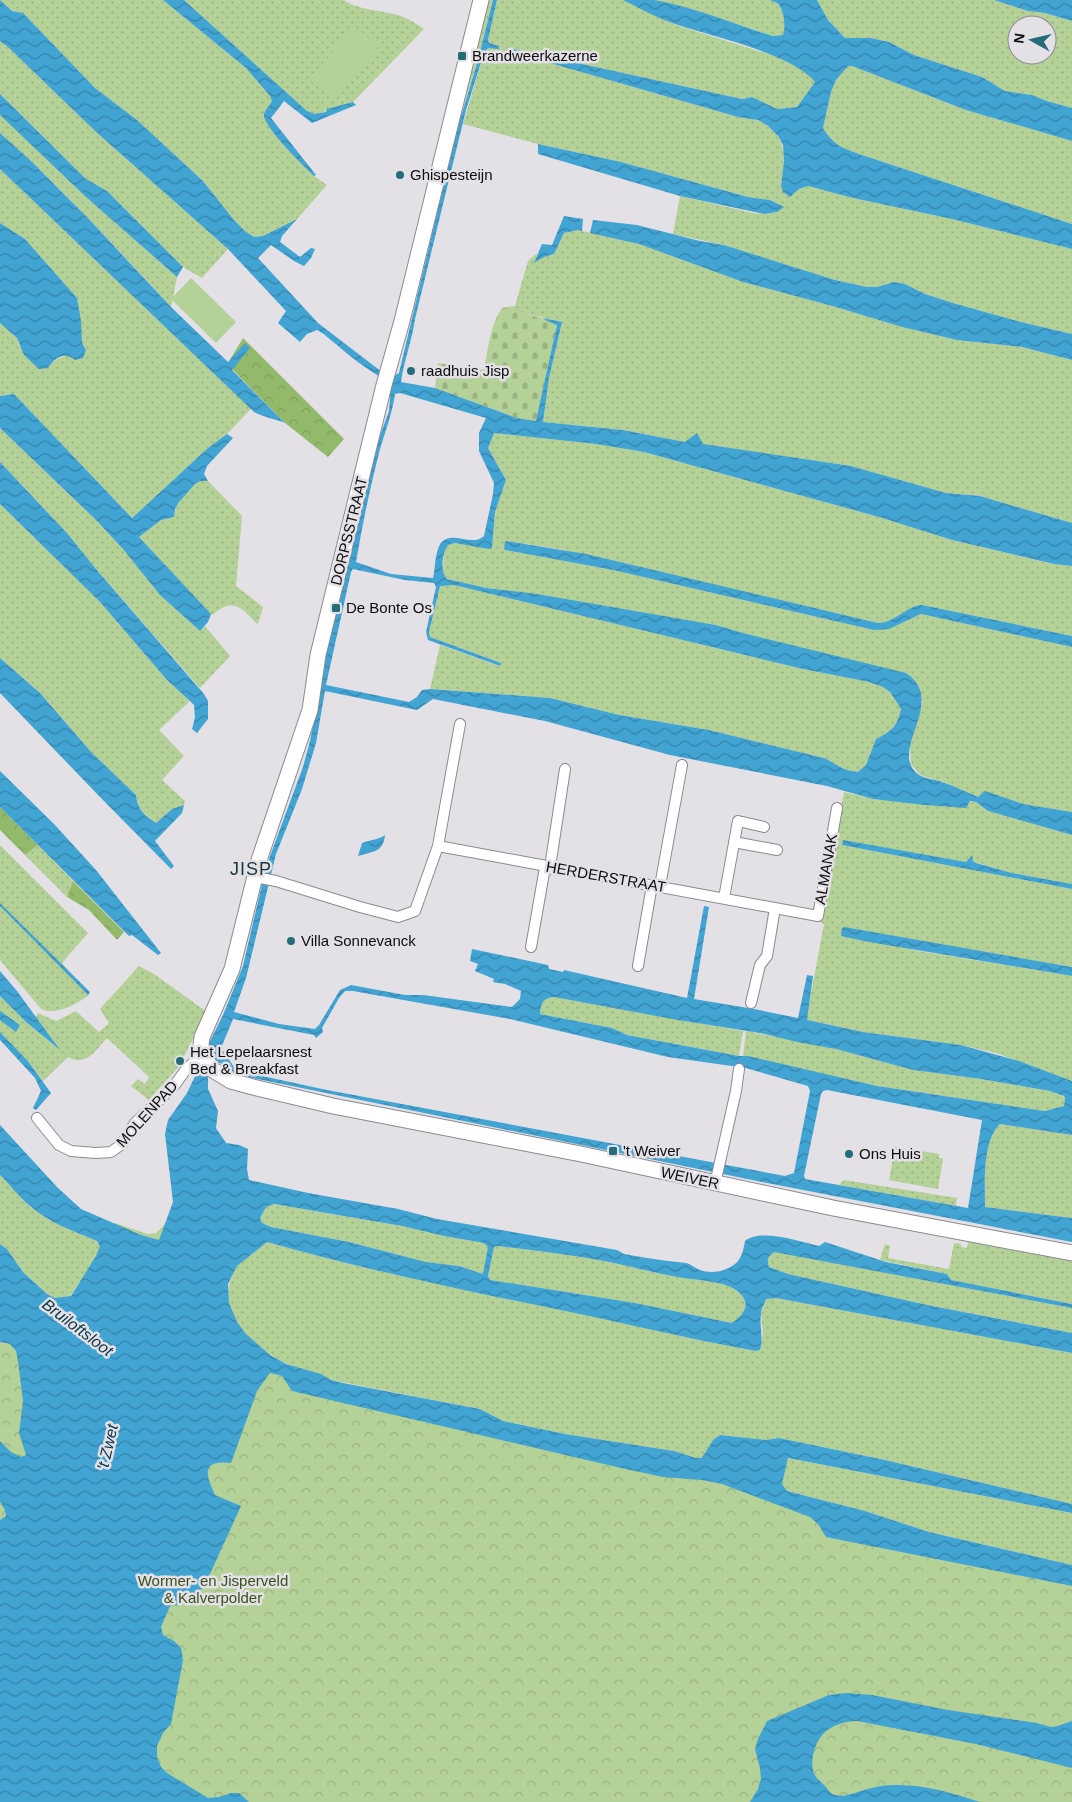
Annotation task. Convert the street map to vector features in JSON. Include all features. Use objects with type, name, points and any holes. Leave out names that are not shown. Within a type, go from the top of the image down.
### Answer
[{"type":"street","name":"DORPSSTRAAT","points":[[207,1062],[201,1045],[202,1037],[232,969],[258,877],[262,851],[310,710],[318,655],[481,0]]},
{"type":"street","points":[[258,877],[398,917],[415,911],[438,846],[460,724]]},
{"type":"street","points":[[638,966],[682,765]]},
{"type":"street","points":[[530,947],[544,873],[550,866],[565,769]]},
{"type":"street","name":"ALMANAK","points":[[775,908],[818,916],[837,808]]},
{"type":"street","points":[[724,898],[738,821],[764,827]]},
{"type":"street","points":[[734,842],[777,850]]},
{"type":"street","name":"HERDERSTRAAT","points":[[438,846],[775,908]]},
{"type":"street","points":[[751,1002],[760,966],[767,956],[775,908]]},
{"type":"street","name":"MOLENPAD","points":[[37,1118],[59,1145],[71,1151],[111,1152],[122,1144],[135,1123],[174,1086],[187,1068],[207,1062]]},
{"type":"street","name":"WEIVER","points":[[207,1062],[231,1081],[324,1104],[716,1179],[833,1208],[1072,1253]]},
{"type":"street","points":[[716,1179],[736,1092],[739,1069]]},
{"type":"green space","points":[[0,0],[163,0],[246,68],[270,96],[272,101],[264,114],[272,132],[314,176],[327,185],[297,219],[263,236],[254,237],[234,220],[203,181],[137,120],[95,88],[23,13],[12,11]]},
{"type":"green space","points":[[184,0],[344,0],[362,8],[402,16],[424,29],[353,102],[314,115],[307,111]]},
{"type":"green space","points":[[489,0],[493,0],[478,60],[458,122]]},
{"type":"green space","points":[[497,0],[623,0],[676,25],[781,58],[808,73],[815,82],[797,107],[777,109],[752,97],[742,99],[509,48],[508,51],[738,117],[759,121],[773,131],[781,143],[784,164],[781,186],[799,189],[808,186],[1072,249],[1072,334],[953,303],[925,294],[905,284],[894,282],[877,287],[867,287],[835,280],[724,245],[673,234],[680,196],[753,213],[777,212],[770,200],[748,197],[621,162],[538,144],[463,124],[484,53],[487,48],[499,48],[499,46],[489,43],[488,40]]},
{"type":"green space","points":[[652,0],[769,0],[777,3],[781,9],[784,18],[784,32],[783,35],[773,36],[694,10]]},
{"type":"green space","points":[[817,0],[994,0],[1028,11],[1052,15],[1007,15],[1007,65],[1057,65],[1057,17],[1072,21],[1072,108],[1032,95],[1005,91],[982,77],[914,55],[889,42],[871,38],[845,38],[828,20]]},
{"type":"green space","points":[[354,26],[379,46],[335,100],[310,80]]},
{"type":"green space","points":[[0,41],[95,131],[228,249],[202,278],[183,267],[107,191],[86,179],[0,94]]},
{"type":"green space","points":[[848,66],[966,110],[1072,141],[1072,224],[862,155],[835,143],[823,128],[831,92],[836,80]]},
{"type":"green space","points":[[0,115],[86,197],[177,277],[171,307],[66,196],[0,133]]},
{"type":"green space","points":[[0,169],[251,409],[227,434],[208,448],[132,518],[14,394],[0,396],[0,323],[17,338],[19,345],[48,368],[60,358],[86,350],[82,343],[77,298],[25,239],[0,223]]},
{"type":"green space","points":[[578,230],[639,244],[743,282],[902,327],[957,340],[1022,347],[1072,360],[1072,523],[980,496],[946,493],[851,466],[685,442],[623,430],[543,422],[549,378],[562,322],[515,311],[515,306],[528,261],[537,253],[535,262],[554,254],[564,233]]},
{"type":"green space","points":[[191,278],[236,322],[216,343],[171,299]]},
{"type":"green space","points":[[515,306],[516,311],[545,319],[557,325],[537,421],[517,418],[435,388],[438,363],[484,370],[490,338],[498,315],[502,308]]},
{"type":"green space","points":[[243,338],[344,439],[328,457],[285,423],[232,369],[249,348],[228,363]]},
{"type":"green space","points":[[0,428],[96,520],[123,549],[160,595],[200,631],[205,626],[230,656],[200,688],[67,533],[0,462]]},
{"type":"green space","points":[[493,433],[596,444],[644,452],[879,517],[952,540],[1053,564],[1072,566],[1072,636],[922,605],[916,606],[890,620],[878,623],[559,549],[506,541],[504,548],[505,550],[613,570],[874,630],[900,624],[921,614],[1072,647],[1072,812],[1023,804],[985,792],[978,797],[943,782],[920,775],[911,764],[910,745],[923,701],[743,633],[716,625],[546,596],[471,586],[446,577],[443,574],[444,551],[448,545],[455,543],[492,548],[495,512],[506,480],[488,448]]},
{"type":"green space","points":[[200,481],[208,481],[242,516],[236,586],[263,607],[257,624],[240,608],[231,605],[210,616],[139,537],[161,520],[174,517],[177,506],[183,496]]},
{"type":"green space","points":[[0,504],[100,602],[167,680],[190,701],[159,730],[184,756],[162,780],[185,801],[184,805],[172,809],[156,823],[142,811],[136,795],[92,753],[40,693],[0,658]]},
{"type":"green space","points":[[440,585],[454,585],[803,669],[869,682],[883,687],[890,692],[901,709],[900,715],[893,727],[876,739],[866,765],[859,772],[844,769],[824,758],[709,730],[619,715],[550,698],[430,689],[440,645],[499,666],[501,663],[430,637],[429,632]]},
{"type":"green space","points":[[844,792],[873,799],[896,801],[976,802],[988,811],[1072,835],[1072,884],[1012,873],[974,862],[971,856],[966,862],[842,841],[842,845],[1072,889],[1072,967],[842,928],[913,950],[1072,976],[1072,1081],[996,1053],[961,1045],[863,1032],[806,1020],[824,924],[820,922]]},
{"type":"green space","points":[[0,807],[38,845],[25,855],[0,830]]},
{"type":"green space","points":[[0,845],[88,933],[62,963],[89,995],[66,1008],[53,1011],[41,1009],[0,960]]},
{"type":"green space","points":[[38,845],[73,881],[67,897],[25,855]]},
{"type":"green space","points":[[73,881],[124,932],[117,940],[89,910],[67,897]]},
{"type":"green space","points":[[139,966],[154,974],[207,1012],[179,1066],[149,1100],[131,1086],[138,1079],[145,1084],[149,1077],[107,1038],[85,1059],[74,1060],[68,1057],[43,1081],[28,1061],[0,1032],[0,1020],[16,1031],[20,1025],[0,1011],[0,996],[26,1022],[58,1049],[36,1017],[38,1013],[56,1021],[76,1011],[99,1032],[109,1023],[100,1009]]},
{"type":"green space","points":[[554,997],[743,1031],[739,1056],[627,1035],[612,1028],[540,1014],[543,1002]]},
{"type":"green space","points":[[746,1031],[836,1049],[913,1070],[1050,1091],[1060,1094],[1065,1098],[1064,1106],[1045,1111],[877,1086],[743,1056]]},
{"type":"green space","points":[[1000,1124],[1072,1135],[1072,1218],[985,1207],[987,1151],[994,1131]]},
{"type":"green space","points":[[895,1147],[939,1154],[939,1158],[943,1158],[938,1189],[889,1180]]},
{"type":"green space","points":[[0,1175],[29,1206],[49,1220],[97,1241],[100,1246],[97,1256],[70,1296],[55,1298],[47,1294],[23,1272],[7,1249],[0,1244]]},
{"type":"green space","points":[[844,1180],[957,1198],[956,1206],[839,1185]]},
{"type":"green space","points":[[273,1204],[402,1226],[484,1243],[488,1247],[484,1274],[459,1266],[426,1262],[349,1242],[271,1227],[262,1223],[260,1218],[266,1207]]},
{"type":"green space","name":"Wormer- en Jisperveld & Kalverpolder","points":[[115,1223],[148,1234],[156,1233],[166,1223],[237,1266],[228,1284],[227,1295],[229,1305],[233,1315],[246,1333],[270,1354],[270,1373],[722,1484],[1072,1586],[1072,1802],[0,1802],[0,1341],[10,1344],[16,1351],[56,1297],[71,1296],[97,1256],[99,1245]]},
{"type":"green space","points":[[267,1242],[427,1282],[756,1351],[760,1350],[763,1334],[761,1314],[766,1298],[776,1298],[1072,1353],[1072,1504],[885,1460],[779,1438],[766,1440],[720,1435],[713,1440],[701,1458],[696,1458],[674,1451],[565,1434],[503,1421],[480,1409],[331,1380],[274,1357],[251,1339],[241,1328],[234,1316],[229,1303],[228,1290],[234,1270]]},
{"type":"green space","points":[[968,1242],[1072,1261],[1072,1304],[950,1280],[947,1274],[880,1260],[885,1244],[890,1246],[888,1258],[949,1269],[954,1243],[961,1244],[961,1247],[967,1248]]},
{"type":"green space","points":[[494,1247],[599,1260],[724,1285],[731,1287],[741,1294],[745,1303],[744,1311],[732,1323],[635,1303],[490,1280],[488,1276]]},
{"type":"green space","points":[[773,1251],[1072,1308],[1072,1333],[932,1306],[788,1274],[769,1267],[768,1259]]},
{"type":"green space","points":[[787,1458],[1072,1513],[1072,1565],[929,1532],[865,1511],[787,1491],[782,1484]]},
{"type":"water","points":[[0,0],[12,11],[23,13],[95,88],[137,120],[203,181],[245,231],[254,237],[263,236],[297,219],[282,236],[280,242],[300,257],[311,248],[315,249],[311,258],[304,266],[271,245],[258,258],[318,323],[382,372],[392,377],[399,373],[456,133],[478,60],[493,0],[497,0],[488,40],[489,43],[499,46],[499,49],[488,48],[484,53],[466,110],[401,382],[435,388],[517,418],[536,421],[557,325],[543,318],[562,322],[549,378],[543,422],[623,430],[685,442],[697,433],[703,444],[851,466],[946,493],[980,496],[1072,523],[1072,566],[1054,564],[952,540],[879,517],[644,452],[596,444],[494,433],[488,448],[506,480],[495,512],[492,548],[455,543],[448,545],[444,553],[443,562],[443,572],[447,579],[486,588],[537,594],[716,625],[906,673],[918,685],[922,698],[909,753],[911,765],[919,775],[978,797],[985,791],[1023,804],[1072,812],[1072,835],[988,811],[976,802],[970,801],[966,808],[873,799],[827,786],[670,755],[545,721],[433,699],[417,710],[325,691],[316,743],[302,789],[276,854],[246,978],[234,1012],[279,1024],[315,1029],[340,990],[351,985],[405,995],[423,995],[512,1007],[520,999],[521,991],[505,984],[493,982],[494,979],[475,971],[478,964],[470,961],[472,949],[548,965],[549,969],[563,972],[564,970],[687,998],[704,906],[709,907],[694,999],[798,1018],[807,975],[813,976],[807,1020],[863,1032],[961,1045],[1019,1061],[1072,1081],[1072,1135],[1000,1124],[994,1131],[987,1151],[985,1207],[1072,1218],[1072,1242],[762,1182],[248,1077],[231,1072],[215,1061],[208,1076],[208,1089],[218,1111],[216,1128],[226,1143],[248,1149],[247,1169],[249,1180],[398,1209],[437,1219],[617,1250],[624,1254],[686,1263],[700,1270],[711,1272],[724,1270],[734,1265],[741,1256],[745,1241],[752,1237],[781,1237],[819,1246],[825,1242],[886,1262],[947,1274],[951,1280],[1072,1304],[1072,1308],[774,1252],[768,1259],[769,1267],[788,1274],[932,1306],[1072,1333],[1072,1353],[776,1298],[766,1299],[762,1308],[761,1345],[760,1350],[756,1351],[427,1282],[267,1242],[237,1266],[228,1284],[229,1303],[237,1322],[246,1334],[270,1355],[286,1364],[321,1374],[331,1380],[480,1409],[503,1421],[565,1434],[674,1451],[696,1458],[701,1458],[713,1440],[720,1435],[766,1440],[779,1438],[885,1460],[1072,1504],[1072,1513],[788,1458],[782,1484],[787,1491],[865,1511],[929,1532],[1072,1565],[1072,1586],[826,1537],[818,1524],[810,1517],[722,1484],[702,1480],[663,1477],[621,1468],[292,1391],[282,1376],[270,1373],[257,1391],[231,1463],[221,1462],[214,1464],[208,1470],[209,1481],[215,1495],[241,1506],[204,1587],[182,1605],[170,1606],[161,1627],[163,1635],[174,1641],[181,1648],[183,1660],[171,1724],[163,1733],[157,1746],[157,1757],[161,1767],[167,1773],[208,1798],[239,1793],[249,1802],[0,1802],[0,1520],[6,1516],[0,1502],[0,1441],[11,1452],[21,1457],[26,1455],[19,1433],[23,1401],[16,1351],[10,1344],[0,1342],[0,1244],[7,1249],[23,1272],[47,1294],[55,1298],[71,1296],[96,1256],[100,1246],[97,1241],[62,1226],[37,1212],[0,1175],[0,1125],[57,1187],[81,1209],[141,1235],[159,1240],[173,1202],[165,1134],[168,1120],[187,1093],[197,1072],[205,1071],[212,1055],[209,1043],[243,966],[266,867],[303,767],[310,741],[326,653],[374,452],[389,411],[391,383],[363,365],[317,330],[307,334],[300,342],[278,323],[286,311],[228,249],[95,131],[0,41]],"holes":[[[400,393],[486,418],[479,433],[479,451],[494,483],[484,536],[475,540],[451,538],[442,542],[437,551],[433,578],[391,574],[356,562],[372,483],[395,394]],[[353,569],[405,580],[434,583],[436,587],[426,632],[428,640],[500,666],[501,663],[430,637],[429,632],[440,586],[454,585],[803,669],[869,682],[883,687],[890,692],[901,709],[896,724],[890,731],[876,739],[866,765],[858,772],[844,769],[824,758],[709,730],[619,715],[550,698],[430,689],[422,690],[417,697],[409,702],[326,685]],[[345,991],[353,991],[510,1019],[668,1057],[746,1068],[808,1086],[810,1091],[794,1173],[785,1176],[327,1090],[253,1074],[234,1067],[221,1048],[233,1019],[314,1035],[316,1038],[323,1032],[322,1028],[339,998]],[[554,997],[760,1033],[836,1049],[913,1070],[1050,1091],[1064,1096],[1064,1106],[1045,1111],[877,1086],[748,1056],[739,1056],[627,1035],[612,1028],[540,1014],[542,1004],[547,999]],[[827,1090],[982,1120],[968,1208],[805,1179],[804,1176],[821,1094]],[[274,1204],[402,1226],[484,1243],[488,1247],[483,1274],[459,1266],[426,1262],[349,1242],[271,1227],[262,1223],[260,1218],[266,1207]],[[494,1247],[523,1249],[599,1260],[724,1285],[731,1287],[741,1294],[745,1307],[741,1315],[732,1323],[635,1303],[490,1280],[488,1276]]]},
{"type":"water","points":[[163,0],[184,0],[307,111],[314,114],[326,112],[327,109],[353,102],[356,105],[312,123],[284,101],[271,118],[316,175],[314,176],[293,155],[265,120],[265,111],[272,101],[270,96],[246,68]]},
{"type":"water","points":[[623,0],[654,0],[669,3],[773,36],[783,35],[784,18],[779,5],[769,0],[817,0],[828,20],[845,38],[871,38],[889,42],[914,55],[982,77],[1005,91],[1032,95],[1072,108],[1072,141],[966,110],[848,66],[836,80],[831,92],[823,128],[835,143],[849,150],[1072,224],[1072,249],[808,186],[799,189],[790,197],[783,192],[781,186],[784,161],[783,145],[778,136],[768,126],[758,120],[738,117],[508,51],[509,48],[742,99],[752,97],[777,109],[797,107],[815,82],[804,72],[771,55],[671,23]]},
{"type":"water","points":[[994,0],[1072,0],[1072,21],[1057,15],[1028,11]]},
{"type":"water","points":[[0,94],[86,179],[107,191],[183,267],[177,277],[86,197],[0,115]]},
{"type":"water","points":[[0,133],[87,217],[171,307],[228,362],[245,343],[250,348],[232,370],[285,423],[254,412],[0,169]]},
{"type":"water","points":[[538,144],[621,162],[748,197],[770,200],[784,207],[777,212],[764,214],[680,196],[538,154]]},
{"type":"water","points":[[564,216],[583,219],[582,231],[564,233],[554,254],[534,263],[542,244],[552,245]]},
{"type":"water","points":[[593,220],[637,225],[724,245],[835,280],[867,287],[877,287],[894,282],[905,284],[925,294],[953,303],[1072,334],[1072,360],[1022,347],[957,340],[902,327],[743,282],[639,244],[590,233]]},
{"type":"water","points":[[0,223],[25,239],[77,298],[82,343],[86,350],[83,358],[75,360],[71,357],[63,356],[54,361],[48,368],[39,369],[24,355],[17,338],[0,323]]},
{"type":"water","points":[[14,394],[132,518],[208,448],[227,434],[233,438],[207,466],[204,474],[208,481],[200,481],[195,484],[179,502],[175,509],[174,517],[161,520],[139,537],[211,614],[208,622],[200,631],[160,595],[123,549],[96,520],[0,428],[0,396]]},
{"type":"water","points":[[0,462],[67,533],[204,694],[208,701],[208,719],[197,733],[192,729],[195,717],[194,705],[167,680],[100,602],[0,504]]},
{"type":"water","points":[[506,541],[586,554],[878,623],[890,620],[911,608],[922,605],[1072,636],[1072,647],[921,614],[889,629],[874,630],[613,570],[505,550]]},
{"type":"water","points":[[0,658],[40,693],[92,753],[136,795],[142,812],[148,818],[156,823],[172,809],[184,805],[182,813],[155,841],[174,866],[171,869],[0,693]]},
{"type":"water","points":[[0,771],[54,824],[96,870],[161,953],[158,955],[132,935],[129,936],[0,807]]},
{"type":"water","points":[[385,835],[380,848],[358,856],[362,843]]},
{"type":"water","points":[[843,840],[966,862],[972,855],[973,861],[976,863],[1012,873],[1072,884],[1072,889],[842,845]]},
{"type":"water","points":[[0,903],[90,992],[88,995],[0,906]]},
{"type":"water","points":[[842,928],[1072,967],[1072,976],[841,936]]},
{"type":"water","points":[[0,971],[60,1050],[26,1022],[0,996]]},
{"type":"water","points":[[0,1011],[20,1025],[16,1032],[0,1020]]},
{"type":"water","points":[[0,1032],[28,1061],[51,1093],[36,1110],[33,1108],[41,1091],[35,1078],[0,1040]]},
{"type":"water","points":[[846,1693],[872,1695],[948,1710],[1049,1726],[1072,1721],[1072,1768],[976,1744],[852,1721],[830,1728],[823,1734],[813,1755],[812,1767],[814,1772],[832,1794],[840,1796],[880,1786],[905,1785],[938,1790],[980,1802],[750,1802],[758,1789],[761,1779],[755,1749],[767,1721],[829,1695]]},
{"type":"place","name":"Brandweerkazerne","points":[[462,56]]},
{"type":"place","name":"Ghispesteijn","points":[[400,175]]},
{"type":"place","name":"raadhuis Jisp","points":[[411,371]]},
{"type":"place","name":"De Bonte Os","points":[[336,608]]},
{"type":"place","name":"Villa Sonnevanck","points":[[291,941]]},
{"type":"place","name":"Het Lepelaarsnest Bed & Breakfast","points":[[180,1061]]},
{"type":"place","name":"'t Weiver","points":[[613,1151]]},
{"type":"place","name":"Ons Huis","points":[[849,1154]]},
{"type":"district","name":"JISP","points":[[251,869]]},
{"type":"water label","name":"Bruiloftsloot","points":[[78,1327]]},
{"type":"water label","name":"'t Zwet","points":[[107,1447]]}]
